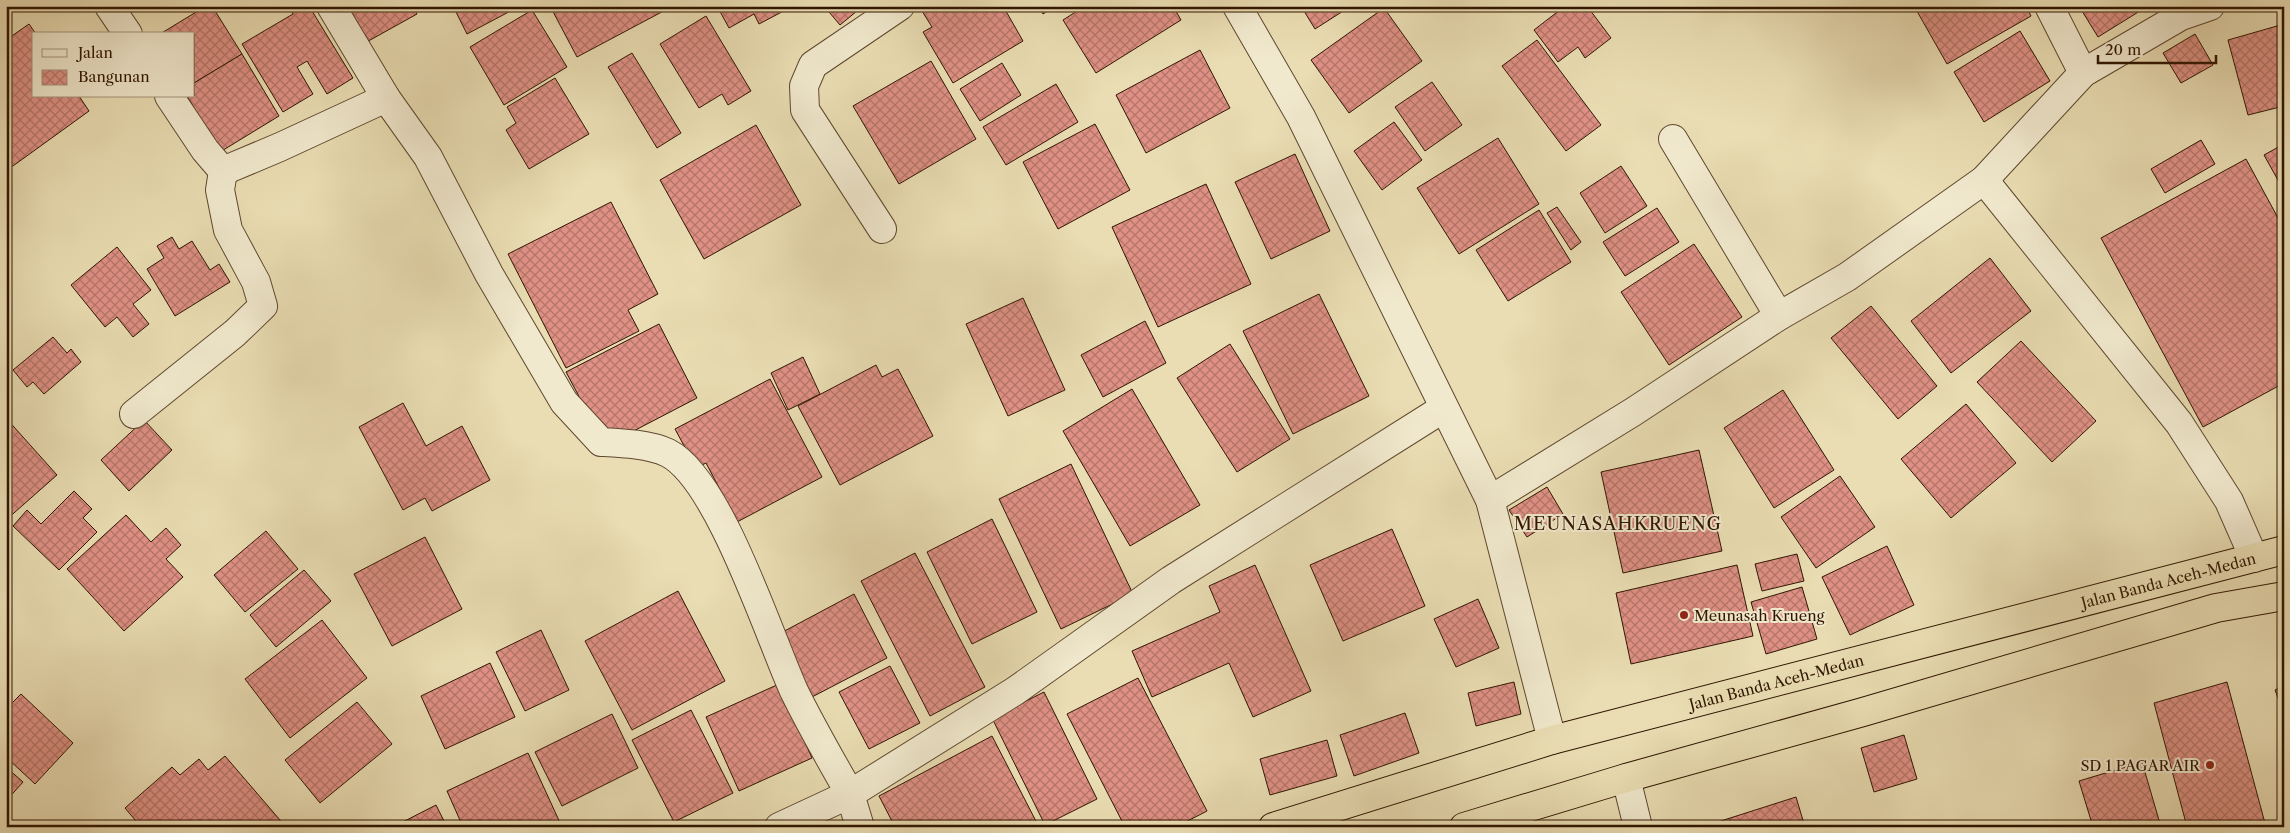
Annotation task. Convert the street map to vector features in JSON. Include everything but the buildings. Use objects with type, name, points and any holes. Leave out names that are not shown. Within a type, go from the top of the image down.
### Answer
[{"type":"highway","name":"Jalan Banda Aceh-Medan","points":[[1273,827],[1552,740],[2284,550]]},
{"type":"highway","points":[[1464,827],[1626,778],[1872,709],[2216,608],[2284,596]]},
{"type":"street","points":[[109,6],[127,32]]},
{"type":"street","points":[[331,6],[386,98],[428,157],[489,274],[564,402],[601,442],[629,443],[668,453],[695,477],[727,531],[795,691],[850,794],[860,827]]},
{"type":"street","points":[[882,228],[804,110],[804,86],[813,65],[900,6]]},
{"type":"street","points":[[1237,6],[1302,117],[1490,500],[1552,740]]},
{"type":"street","points":[[2049,6],[2083,74]]},
{"type":"street","points":[[1490,500],[1632,412],[1779,316],[1847,277],[1984,180],[2083,74],[2181,16],[2210,6]]},
{"type":"street","points":[[134,414],[235,333],[263,306],[256,282],[228,230],[220,190],[223,171],[205,150],[170,98]]},
{"type":"street","points":[[223,171],[386,98]]},
{"type":"street","points":[[1673,139],[1779,316]]},
{"type":"street","points":[[1984,180],[2179,423],[2229,500],[2254,558]]},
{"type":"street","points":[[779,827],[850,794],[1015,691],[1171,580],[1444,408]]},
{"type":"street","points":[[1626,778],[1638,827]]},
{"type":"place","name":"Meunasah Krueng","points":[[1684,615]]},
{"type":"place","name":"SD 1 PAGAR AIR","points":[[2210,765]]},
{"type":"district","name":"MEUNASAHKRUENG","points":[[1618,524]]}]
